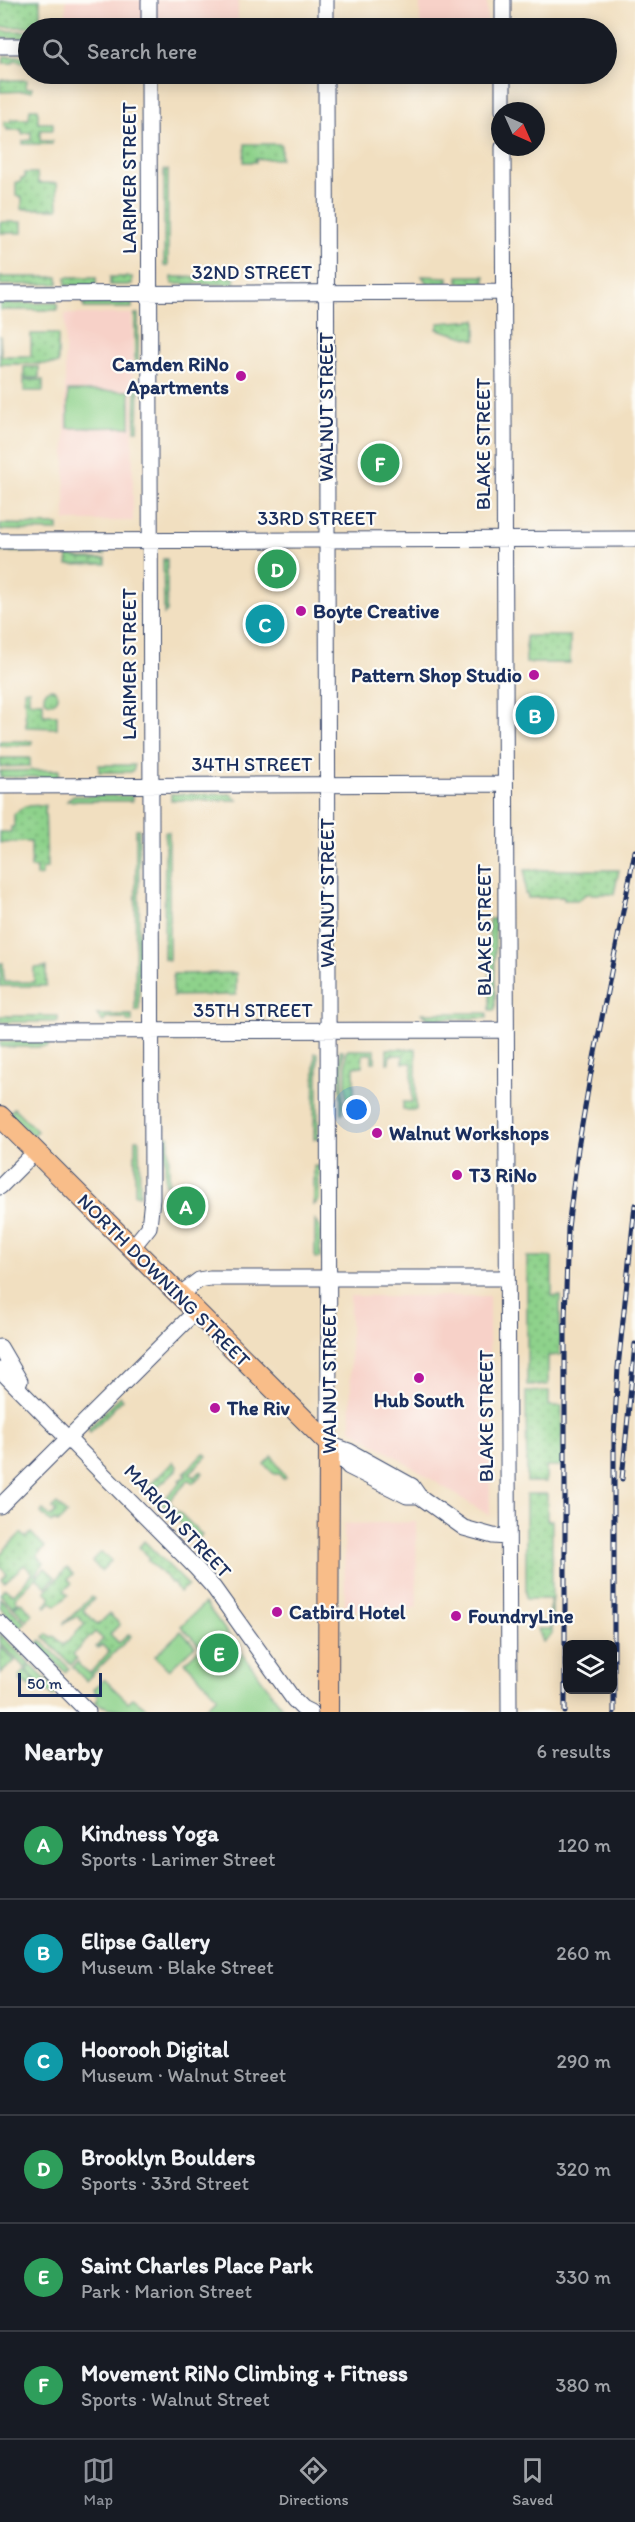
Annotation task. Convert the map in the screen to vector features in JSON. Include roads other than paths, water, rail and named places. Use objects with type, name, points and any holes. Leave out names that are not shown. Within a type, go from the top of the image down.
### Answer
[{"type":"main road","name":"NORTH DOWNING STREET","points":[[0,1116],[328,1444]]},
{"type":"main road","name":"WALNUT STREET","points":[[328,1444],[328,1712]]},
{"type":"street","points":[[149,0],[149,18]]},
{"type":"street","points":[[326,0],[326,18]]},
{"type":"street","points":[[503,0],[503,18]]},
{"type":"street","points":[[0,46],[18,46]]},
{"type":"street","name":"LARIMER STREET","points":[[132,1248],[147,1232],[152,1216],[149,84]]},
{"type":"street","name":"WALNUT STREET","points":[[326,84],[328,1444]]},
{"type":"street","points":[[503,84],[503,102]]},
{"type":"street","name":"BLAKE STREET","points":[[503,156],[508,1710]]},
{"type":"street","name":"32ND STREET","points":[[0,294],[504,292]]},
{"type":"street","name":"33RD STREET","points":[[0,541],[635,539]]},
{"type":"street","name":"34TH STREET","points":[[0,786],[505,784]]},
{"type":"street","name":"35TH STREET","points":[[0,1031],[506,1030]]},
{"type":"street","points":[[0,1187],[35,1152]]},
{"type":"street","points":[[179,1295],[199,1280],[210,1278],[507,1278]]},
{"type":"street","points":[[0,1506],[196,1311]]},
{"type":"street","points":[[0,1347],[32,1401]]},
{"type":"street","name":"MARION STREET","points":[[0,1370],[207,1579],[294,1700],[310,1712]]},
{"type":"street","name":"NORTH DOWNING STREET","points":[[328,1444],[349,1451],[412,1486],[419,1496],[464,1528],[492,1536],[507,1537]]},
{"type":"street","points":[[0,1623],[88,1712]]},
{"type":"railway","points":[[565,1712],[565,1319],[568,1228],[590,1078],[635,851]]},
{"type":"railway","points":[[614,1712],[614,1437],[618,1368],[635,1205]]},
{"type":"railway","points":[[622,1479],[635,1344]]},
{"type":"place","name":"Camden RiNo Apartments","points":[[241,376]]},
{"type":"place","name":"Movement RiNo Climbing + Fitness","points":[[380,463]]},
{"type":"place","name":"Brooklyn Boulders","points":[[277,569]]},
{"type":"place","name":"Boyte Creative","points":[[301,611]]},
{"type":"place","name":"Hoorooh Digital","points":[[265,624]]},
{"type":"place","name":"Pattern Shop Studio","points":[[534,675]]},
{"type":"place","name":"Elipse Gallery","points":[[535,715]]},
{"type":"place","name":"Walnut Workshops","points":[[377,1133]]},
{"type":"place","name":"T3 RiNo","points":[[457,1175]]},
{"type":"place","name":"Kindness Yoga","points":[[186,1206]]},
{"type":"place","name":"Hub South","points":[[419,1378]]},
{"type":"place","name":"The Riv","points":[[215,1408]]},
{"type":"place","name":"Catbird Hotel","points":[[277,1612]]},
{"type":"place","name":"FoundryLine","points":[[456,1616]]},
{"type":"place","name":"Saint Charles Place Park","points":[[219,1653]]}]
